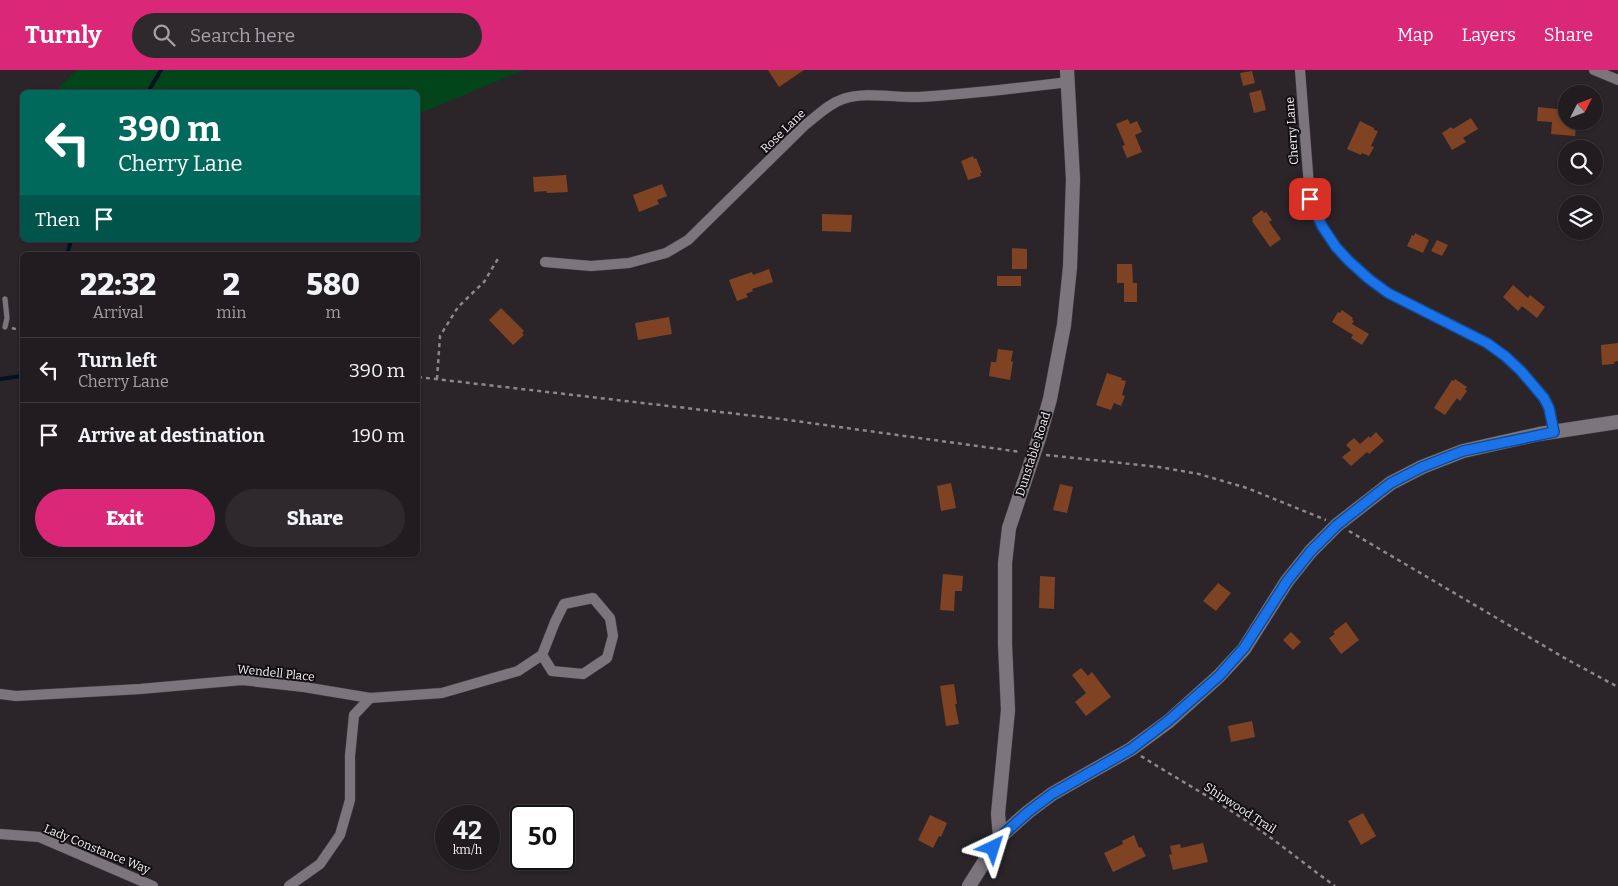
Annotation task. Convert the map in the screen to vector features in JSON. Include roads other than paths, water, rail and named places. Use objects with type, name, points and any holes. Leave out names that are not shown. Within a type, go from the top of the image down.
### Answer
[{"type":"main road","name":"Dunstable Road","points":[[1000,837],[998,814],[1008,710],[1005,563],[1010,528],[1050,399],[1064,325],[1070,267],[1072,179],[1068,76]]},
{"type":"main road","points":[[969,886],[1000,837],[1028,812],[1052,794],[1131,749],[1168,721],[1219,676],[1244,648],[1287,581],[1311,551],[1337,525],[1391,483],[1422,467],[1463,451],[1554,432],[1618,422]]},
{"type":"street","name":"Cherry Lane","points":[[1300,70],[1310,199],[1322,226],[1349,261],[1375,284],[1388,293],[1487,343],[1505,356],[1521,371],[1544,398],[1549,408],[1554,432]]},
{"type":"street","points":[[1594,70],[1618,80]]},
{"type":"street","name":"Rose Lane","points":[[545,262],[591,266],[629,263],[666,253],[688,240],[805,126],[826,108],[842,99],[859,96],[917,97],[974,93],[1068,76]]},
{"type":"street","points":[[593,598],[610,618],[613,636],[607,658],[583,674],[552,671],[542,655],[564,604],[593,598]]},
{"type":"street","name":"Wendell Place","points":[[0,694],[16,696],[131,690],[242,680],[304,687],[370,698],[442,693],[518,670],[542,655]]},
{"type":"street","points":[[289,886],[320,864],[340,835],[350,800],[350,756],[354,715],[370,698]]},
{"type":"street","name":"Lady Constance Way","points":[[0,834],[38,837],[153,886]]},
{"type":"lane","points":[[5,299],[7,318],[5,328]]},
{"type":"waterway","points":[[149,90],[161,70]]},
{"type":"waterway","points":[[68,252],[70,242]]},
{"type":"waterway","points":[[0,379],[20,376]]}]
